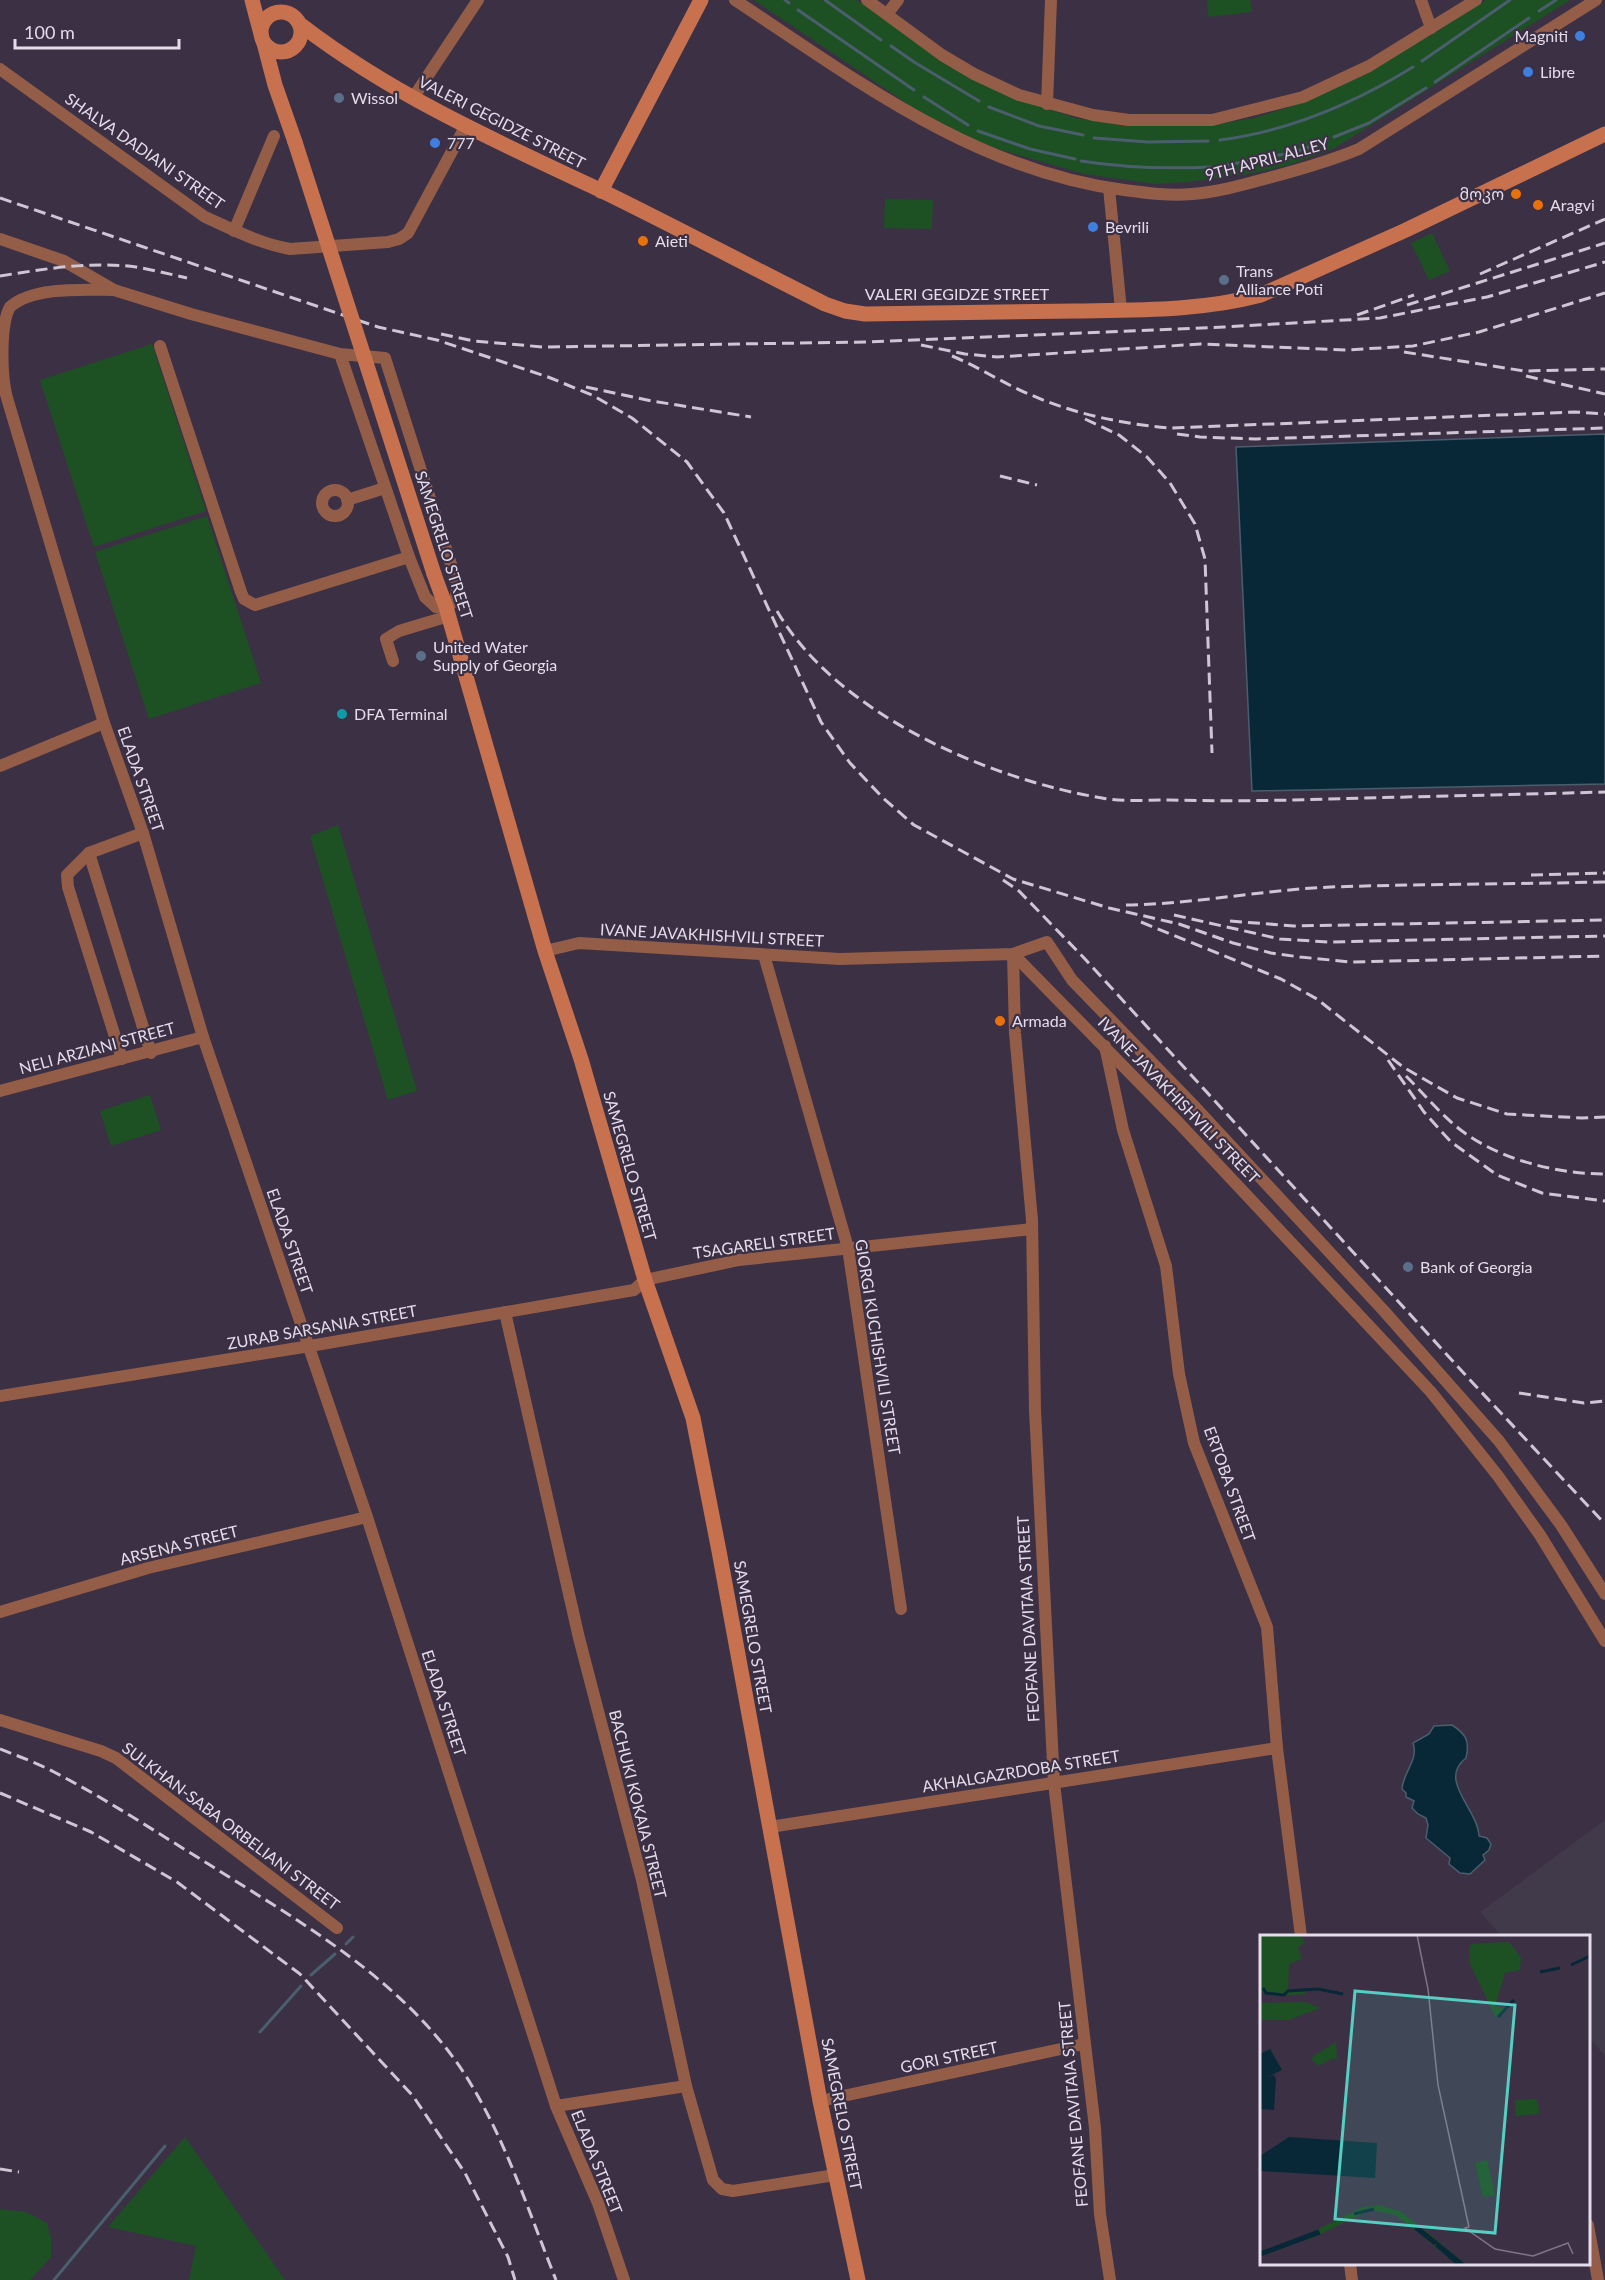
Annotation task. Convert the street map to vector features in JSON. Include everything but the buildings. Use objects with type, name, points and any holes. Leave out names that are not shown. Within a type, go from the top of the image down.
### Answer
[{"type":"main road","name":"SAMEGRELO STREET","points":[[252,0],[275,85],[448,611],[544,951],[581,1059],[645,1280],[693,1418],[820,2101],[858,2280]]},
{"type":"main road","points":[[260,0],[277,12],[291,14],[301,25],[302,31],[275,85]]},
{"type":"main road","points":[[601,191],[701,0]]},
{"type":"main road","points":[[277,12],[264,21],[261,28],[263,40],[274,51],[293,47]]},
{"type":"main road","name":"VALERI GEGIDZE STREET","points":[[301,25],[336,52],[465,127],[601,191],[825,304],[845,311],[865,314],[1121,310],[1209,306],[1262,295],[1406,230],[1605,134]]},
{"type":"main road","name":"VALERI GEGIDZE STREET","points":[[293,47],[336,52]]},
{"type":"street","points":[[413,98],[478,0]]},
{"type":"street","name":"9TH APRIL ALLEY","points":[[735,0],[848,75],[932,127],[999,157],[1068,179],[1109,188],[1160,194],[1192,194],[1239,186],[1330,161],[1359,149],[1596,0]]},
{"type":"street","points":[[867,0],[942,55],[974,74],[1019,95],[1093,115],[1129,120],[1212,120],[1303,97],[1369,66],[1476,0]]},
{"type":"street","points":[[886,14],[898,0]]},
{"type":"street","points":[[1047,104],[1051,0]]},
{"type":"street","points":[[1421,0],[1431,28]]},
{"type":"street","name":"SHALVA DADIANI STREET","points":[[0,69],[205,217],[234,231],[290,249],[388,242],[408,233],[465,127]]},
{"type":"street","points":[[234,231],[274,136]]},
{"type":"street","points":[[1109,188],[1121,310]]},
{"type":"street","points":[[0,239],[64,261],[114,290],[191,314],[340,354],[386,359],[458,586],[455,601],[448,611],[399,631],[386,639],[393,660]]},
{"type":"street","name":"ELADA STREET","points":[[114,290],[59,291],[17,303],[5,314],[0,364],[7,398],[104,723],[143,833],[203,1038],[367,1517],[556,2106],[598,2203],[624,2280]]},
{"type":"street","points":[[160,346],[243,599],[255,604],[409,557]]},
{"type":"street","points":[[340,354],[409,557],[428,601],[448,611]]},
{"type":"street","points":[[347,500],[385,488]]},
{"type":"street","points":[[0,766],[104,723]]},
{"type":"street","points":[[122,1059],[68,887],[67,875],[89,853],[143,833]]},
{"type":"street","points":[[89,853],[151,1053]]},
{"type":"street","points":[[1013,954],[1047,942],[1072,980],[1220,1133],[1384,1311],[1498,1441],[1561,1525],[1605,1593]]},
{"type":"street","name":"IVANE JAVAKHISHVILI STREET","points":[[544,951],[579,944],[840,959],[1013,954],[1105,1046],[1431,1392],[1498,1476],[1540,1535],[1605,1641]]},
{"type":"street","name":"FEOFANE DAVITAIA STREET","points":[[1013,954],[1015,1033],[1032,1229],[1037,1468],[1054,1783],[1095,2128],[1100,2214],[1110,2280]]},
{"type":"street","name":"GIORGI KUCHISHVILI STREET","points":[[764,955],[848,1248],[901,1609]]},
{"type":"street","name":"NELI ARZIANI STREET","points":[[0,1091],[203,1038]]},
{"type":"street","name":"ERTOBA STREET","points":[[1105,1046],[1123,1130],[1166,1266],[1179,1374],[1194,1443],[1267,1627],[1278,1748],[1301,1935]]},
{"type":"street","name":"TSAGARELI STREET","points":[[645,1280],[739,1260],[1032,1229]]},
{"type":"street","name":"ZURAB SARSANIA STREET","points":[[0,1396],[310,1346],[634,1290],[645,1280]]},
{"type":"street","name":"BACHUKI KOKAIA STREET","points":[[505,1312],[579,1638],[642,1880],[686,2086],[713,2180],[722,2189],[733,2192],[835,2175]]},
{"type":"street","name":"ARSENA STREET","points":[[0,1612],[148,1568],[367,1517]]},
{"type":"street","name":"SULKHAN-SABA ORBELIANI STREET","points":[[0,1720],[101,1750],[116,1758],[337,1928]]},
{"type":"street","name":"AKHALGAZRDOBA STREET","points":[[770,1827],[1278,1748]]},
{"type":"street","name":"GORI STREET","points":[[820,2101],[1084,2044]]},
{"type":"street","points":[[556,2106],[686,2086]]},
{"type":"street","points":[[1590,2236],[1598,2280]]},
{"type":"street","points":[[1350,2265],[1352,2280]]},
{"type":"shaded area","points":[[1605,1820],[1605,2056],[1590,2038],[1590,1935],[1501,1935],[1480,1912]]},
{"type":"green space","points":[[754,0],[856,0],[1012,97],[1076,118],[1123,125],[1205,126],[1254,118],[1302,103],[1431,35],[1486,0],[1570,0],[1333,149],[1289,165],[1254,173],[1156,184],[1084,174],[1001,150],[967,137],[912,107]]},
{"type":"green space","points":[[1207,0],[1250,0],[1252,12],[1208,17]]},
{"type":"green space","points":[[885,199],[933,200],[932,229],[884,228]]},
{"type":"green space","points":[[1432,233],[1450,271],[1429,280],[1411,243]]},
{"type":"green space","points":[[152,344],[206,511],[94,547],[40,380]]},
{"type":"green space","points":[[207,516],[261,683],[149,719],[95,552]]},
{"type":"green space","points":[[338,825],[417,1091],[388,1100],[310,836]]},
{"type":"green space","points":[[150,1095],[161,1130],[111,1146],[100,1111]]},
{"type":"green space","points":[[185,2137],[285,2280],[189,2280],[196,2246],[108,2227]]},
{"type":"green space","points":[[0,2209],[26,2212],[47,2223],[51,2238],[51,2257],[30,2280],[0,2280]]},
{"type":"water","points":[[1605,434],[1605,784],[1252,791],[1236,447]]},
{"type":"water","points":[[1452,1725],[1464,1735],[1467,1742],[1466,1758],[1458,1767],[1457,1785],[1477,1826],[1479,1836],[1487,1838],[1491,1844],[1489,1850],[1483,1855],[1485,1860],[1470,1874],[1460,1873],[1449,1864],[1450,1858],[1426,1838],[1428,1825],[1426,1818],[1412,1808],[1414,1801],[1406,1797],[1402,1789],[1414,1755],[1413,1743],[1429,1734],[1434,1726]]},
{"type":"waterway","points":[[785,0],[789,3]]},
{"type":"waterway","points":[[825,0],[881,40]]},
{"type":"waterway","points":[[1422,61],[1510,0]]},
{"type":"waterway","points":[[1539,11],[1556,0]]},
{"type":"waterway","points":[[798,10],[914,90]]},
{"type":"waterway","points":[[1435,82],[1529,18]]},
{"type":"waterway","points":[[891,46],[979,101]]},
{"type":"waterway","points":[[1220,140],[1271,130],[1320,114],[1367,93],[1413,67]]},
{"type":"waterway","points":[[1334,137],[1369,123],[1426,88]]},
{"type":"waterway","points":[[924,97],[968,125]]},
{"type":"waterway","points":[[989,107],[1039,126],[1083,135]]},
{"type":"waterway","points":[[978,131],[1030,149],[1075,159]]},
{"type":"waterway","points":[[1094,138],[1148,142],[1208,141]]},
{"type":"waterway","points":[[1222,166],[1295,152],[1325,141]]},
{"type":"waterway","points":[[1081,161],[1146,167],[1210,167]]},
{"type":"waterway","points":[[346,1944],[353,1937]]},
{"type":"waterway","points":[[311,1975],[335,1954]]},
{"type":"waterway","points":[[260,2032],[301,1986]]},
{"type":"waterway","points":[[54,2280],[165,2146]]},
{"type":"railway","points":[[0,198],[378,327],[437,340],[548,377],[592,395],[632,418],[687,462],[724,513],[821,722],[850,763],[883,798],[914,825],[1013,879],[1109,908],[1179,924],[1233,943],[1271,953],[1300,957],[1351,962],[1605,956]]},
{"type":"railway","points":[[1480,274],[1605,219]]},
{"type":"railway","points":[[1407,305],[1605,243]]},
{"type":"railway","points":[[441,334],[474,341],[543,347],[867,342],[1380,318],[1487,297],[1605,262]]},
{"type":"railway","points":[[0,276],[68,267],[119,265],[187,278]]},
{"type":"railway","points":[[921,345],[965,354],[997,357],[1201,344],[1346,350],[1413,346],[1479,332],[1605,293]]},
{"type":"railway","points":[[1357,315],[1414,295]]},
{"type":"railway","points":[[1404,352],[1524,371],[1605,369]]},
{"type":"railway","points":[[952,356],[1021,391],[1064,408],[1117,421],[1170,428],[1575,412],[1605,414]]},
{"type":"railway","points":[[1526,376],[1605,394]]},
{"type":"railway","points":[[586,387],[652,401],[751,417]]},
{"type":"railway","points":[[1085,419],[1119,435],[1147,457],[1170,483],[1195,524],[1205,559],[1212,753]]},
{"type":"railway","points":[[1177,434],[1256,439],[1605,428]]},
{"type":"railway","points":[[1000,476],[1037,485]]},
{"type":"railway","points":[[777,611],[804,648],[837,681],[876,710],[919,736],[965,758],[1058,789],[1119,800],[1231,801],[1605,792]]},
{"type":"railway","points":[[1531,875],[1605,873]]},
{"type":"railway","points":[[1003,880],[1019,891],[1085,959],[1605,1524]]},
{"type":"railway","points":[[1126,905],[1331,887],[1605,882]]},
{"type":"railway","points":[[1174,915],[1280,939],[1328,942],[1605,936]]},
{"type":"railway","points":[[1230,921],[1294,926],[1605,920]]},
{"type":"railway","points":[[1141,922],[1281,979],[1317,999],[1403,1067],[1457,1098],[1507,1114],[1605,1117]]},
{"type":"railway","points":[[1388,1060],[1424,1112],[1451,1142],[1497,1175],[1542,1193],[1605,1201]]},
{"type":"railway","points":[[1406,1076],[1440,1112],[1462,1131],[1494,1150],[1549,1168],[1605,1174]]},
{"type":"railway","points":[[1519,1393],[1584,1403],[1605,1401]]},
{"type":"railway","points":[[0,1749],[48,1769],[94,1794],[280,1909],[349,1956],[411,2009],[439,2039],[479,2097],[515,2174],[556,2280]]},
{"type":"railway","points":[[0,1793],[91,1832],[177,1882],[300,1974],[413,2096],[465,2173],[508,2257],[515,2280]]},
{"type":"railway","points":[[0,2169],[19,2172]]},
{"type":"place","name":"Magniti","points":[[1580,36]]},
{"type":"place","name":"Libre","points":[[1528,72]]},
{"type":"place","name":"Wissol","points":[[339,98]]},
{"type":"place","name":"777","points":[[435,143]]},
{"type":"place","name":"მოკო","points":[[1516,194]]},
{"type":"place","name":"Aragvi","points":[[1538,205]]},
{"type":"place","name":"Bevrili","points":[[1093,227]]},
{"type":"place","name":"Aieti","points":[[643,241]]},
{"type":"place","name":"Trans Alliance Poti","points":[[1224,280]]},
{"type":"place","name":"United Water Supply of Georgia","points":[[421,656]]},
{"type":"place","name":"DFA Terminal","points":[[342,714]]},
{"type":"place","name":"Armada","points":[[1000,1021]]},
{"type":"place","name":"Bank of Georgia","points":[[1408,1267]]}]
